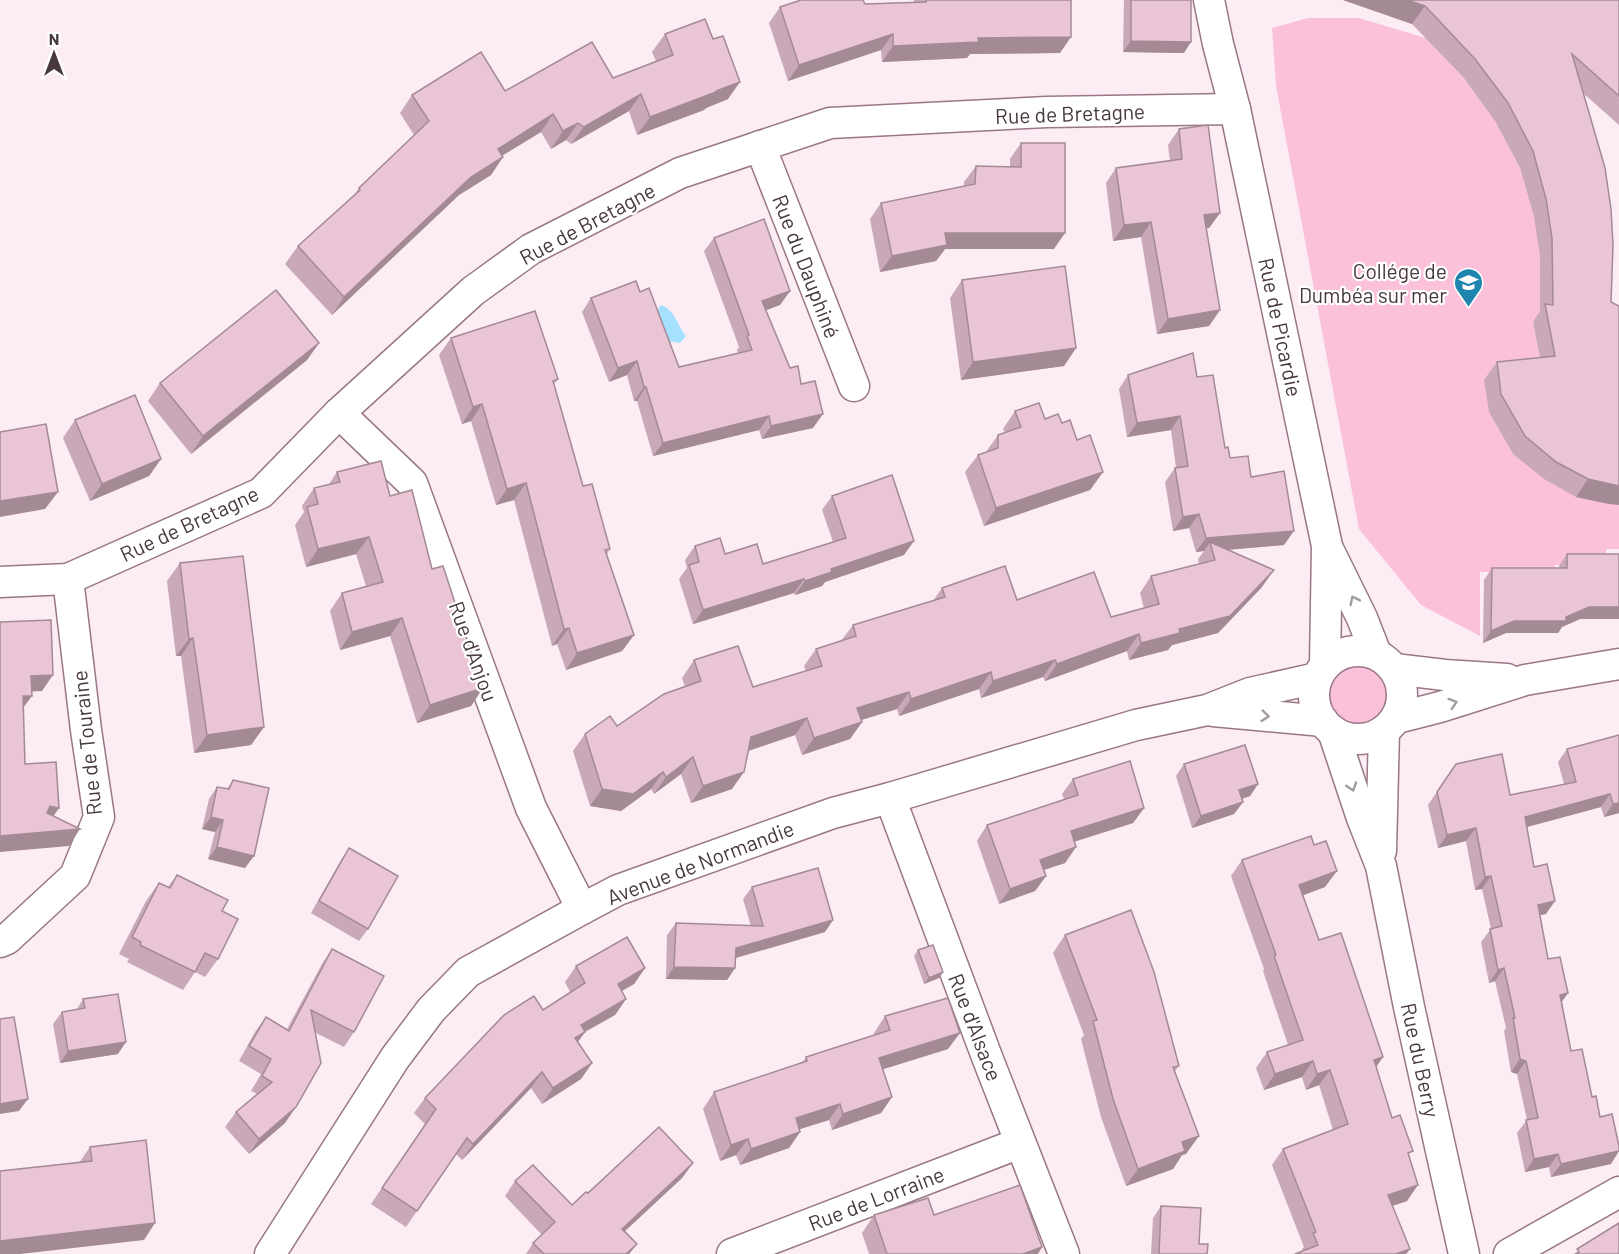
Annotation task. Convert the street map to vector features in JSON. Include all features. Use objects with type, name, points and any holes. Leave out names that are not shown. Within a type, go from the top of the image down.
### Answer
[{"type":"street","name":"Rue de Picardie","points":[[1209,0],[1235,109],[1327,546],[1385,662]]},
{"type":"street","name":"Rue de Bretagne","points":[[0,582],[68,579],[261,493],[339,412],[473,291],[531,249],[680,173],[830,123],[1047,112],[1235,109]]},
{"type":"street","name":"Rue du Dauphiné","points":[[760,147],[854,386]]},
{"type":"street","name":"Rue d'Anjou","points":[[339,412],[412,483],[531,808],[582,909]]},
{"type":"street","name":"Rue de Picardie","points":[[1321,671],[1327,546]]},
{"type":"street","name":"Rue de Touraine","points":[[0,942],[7,939],[75,876],[99,817],[68,579]]},
{"type":"street","points":[[1525,680],[1445,675],[1385,662],[1366,651],[1355,651],[1334,658],[1321,671],[1314,692],[1316,707],[1328,726],[1345,737],[1358,739],[1372,737],[1390,724],[1525,680],[1619,663]]},
{"type":"street","points":[[1385,662],[1400,680],[1403,693],[1402,705],[1390,724]]},
{"type":"street","name":"Avenue de Normandie","points":[[270,1254],[395,1058],[431,1010],[468,972],[618,890],[833,813],[1136,725],[1208,710],[1250,693],[1321,671]]},
{"type":"street","name":"Avenue de Normandie","points":[[1208,710],[1328,726]]},
{"type":"street","name":"Rue du Berry","points":[[1381,866],[1390,724]]},
{"type":"street","name":"Rue du Berry","points":[[1328,726],[1381,866],[1409,1007],[1464,1254]]},
{"type":"street","name":"Rue d'Alsace","points":[[890,798],[1064,1254]]},
{"type":"street","name":"Rue de Lorraine","points":[[732,1254],[1020,1143]]},
{"type":"street","points":[[1509,1254],[1619,1192]]},
{"type":"shaded area","name":"Collége de Dumbéa sur mer","points":[[1308,18],[1359,18],[1426,38],[1463,77],[1495,121],[1520,168],[1534,217],[1551,301],[1533,322],[1543,374],[1485,380],[1489,411],[1513,454],[1619,505],[1619,549],[1606,549],[1606,563],[1555,565],[1554,573],[1480,572],[1480,636],[1421,605],[1359,529],[1276,86],[1272,28]]},
{"type":"shaded area","points":[[1358,665],[1369,667],[1382,678],[1387,694],[1385,705],[1374,718],[1358,723],[1347,721],[1334,710],[1329,694],[1331,683],[1342,670]]},
{"type":"water","points":[[661,305],[670,310],[686,336],[680,343],[669,341],[655,313]]},
{"type":"building","points":[[801,0],[863,0],[865,4],[926,2],[926,0],[1071,0],[1071,37],[978,38],[979,42],[893,46],[893,34],[799,65],[780,7]]},
{"type":"building","points":[[1131,0],[1191,0],[1191,42],[1131,41]]},
{"type":"building","points":[[1407,0],[1619,0],[1619,96],[1572,54],[1605,168],[1611,209],[1613,245],[1611,302],[1619,306],[1619,486],[1588,479],[1556,462],[1525,436],[1501,394],[1497,362],[1555,356],[1545,304],[1553,305],[1552,238],[1546,199],[1533,151],[1508,103],[1475,59],[1425,6]]},
{"type":"building","points":[[705,19],[713,39],[723,36],[740,82],[650,117],[641,94],[584,127],[578,123],[563,131],[553,114],[498,149],[503,157],[471,177],[344,297],[298,246],[360,190],[359,188],[429,121],[412,95],[481,52],[505,91],[592,42],[613,78],[673,55],[665,34]]},
{"type":"building","points":[[1208,125],[1220,213],[1204,215],[1220,310],[1168,319],[1151,222],[1124,225],[1116,168],[1182,159],[1179,129]]},
{"type":"building","points":[[1021,143],[1065,143],[1065,233],[945,233],[947,245],[892,256],[881,203],[975,184],[976,166],[1021,167]]},
{"type":"building","points":[[764,219],[790,291],[762,301],[790,368],[798,366],[801,384],[815,381],[823,414],[771,426],[769,416],[663,443],[637,361],[618,368],[591,298],[636,281],[640,292],[649,288],[679,367],[752,350],[747,336],[749,335],[714,238]]},
{"type":"building","points":[[1065,266],[1076,348],[973,362],[962,280]]},
{"type":"building","points":[[276,290],[319,343],[203,436],[160,383]]},
{"type":"building","points":[[535,311],[558,379],[553,381],[583,486],[592,484],[610,549],[605,550],[634,635],[577,653],[569,628],[564,629],[526,483],[507,489],[482,404],[473,407],[451,338]]},
{"type":"building","points":[[1193,353],[1197,377],[1213,375],[1225,448],[1228,447],[1230,458],[1248,456],[1251,477],[1284,471],[1294,531],[1206,538],[1199,514],[1183,517],[1175,468],[1188,466],[1180,416],[1137,423],[1128,375]]},
{"type":"building","points":[[135,395],[161,459],[102,484],[75,420]]},
{"type":"building","points":[[1039,403],[1045,419],[1058,414],[1062,423],[1070,420],[1077,440],[1090,435],[1103,472],[996,508],[978,455],[998,448],[998,435],[1021,427],[1015,411]]},
{"type":"building","points":[[46,424],[58,492],[0,501],[0,432]]},
{"type":"building","points":[[381,461],[390,496],[412,490],[432,569],[443,566],[483,688],[430,705],[402,618],[352,632],[342,593],[383,582],[369,537],[318,549],[307,507],[318,504],[314,488],[340,482],[337,472]]},
{"type":"building","points":[[892,475],[914,541],[831,569],[832,572],[805,581],[804,579],[703,610],[689,565],[699,562],[695,546],[720,538],[725,554],[757,544],[763,564],[846,538],[832,496]]},
{"type":"building","points":[[1210,542],[1274,570],[1230,616],[1179,629],[1180,633],[1141,643],[1139,634],[1057,664],[1055,660],[993,681],[991,672],[911,699],[909,692],[857,708],[862,722],[814,738],[807,718],[751,737],[744,772],[703,786],[693,757],[666,777],[663,772],[633,794],[602,789],[585,734],[610,716],[617,726],[664,694],[701,681],[694,660],[738,646],[753,687],[822,666],[816,649],[856,636],[853,625],[945,597],[942,588],[1005,566],[1017,600],[1094,572],[1111,617],[1159,604],[1151,576],[1215,560]]},
{"type":"building","points":[[1567,554],[1619,554],[1619,607],[1589,607],[1566,617],[1566,621],[1514,621],[1491,631],[1492,568],[1567,568]]},
{"type":"building","points":[[243,556],[264,727],[207,735],[193,638],[189,639],[180,563]]},
{"type":"building","points":[[51,620],[53,675],[31,676],[32,696],[23,696],[25,764],[56,762],[59,808],[50,806],[47,813],[80,829],[0,836],[0,622]]},
{"type":"building","points":[[1619,735],[1619,803],[1613,804],[1610,794],[1525,817],[1534,867],[1547,864],[1555,901],[1538,905],[1548,959],[1560,957],[1568,993],[1560,995],[1571,1051],[1582,1049],[1592,1097],[1596,1096],[1600,1117],[1612,1114],[1619,1146],[1619,1151],[1561,1164],[1558,1154],[1534,1159],[1526,1120],[1538,1118],[1526,1061],[1520,1059],[1513,1018],[1515,1018],[1504,968],[1498,970],[1490,929],[1502,926],[1491,876],[1485,877],[1476,828],[1447,835],[1437,792],[1456,764],[1502,754],[1510,795],[1576,782],[1567,749]]},
{"type":"building","points":[[1245,745],[1258,784],[1239,790],[1243,802],[1201,816],[1184,764]]},
{"type":"building","points":[[1130,761],[1144,808],[1071,831],[1076,847],[1040,860],[1046,876],[1010,889],[987,825],[1078,795],[1073,779]]},
{"type":"building","points":[[233,780],[269,788],[254,856],[217,847],[223,820],[211,817],[217,787],[229,789]]},
{"type":"building","points":[[1311,836],[1314,845],[1326,841],[1337,871],[1299,885],[1319,940],[1341,933],[1383,1057],[1374,1060],[1392,1118],[1400,1115],[1413,1151],[1408,1153],[1418,1185],[1388,1195],[1410,1249],[1396,1254],[1295,1254],[1318,1245],[1313,1233],[1316,1232],[1283,1149],[1348,1124],[1330,1070],[1317,1074],[1313,1061],[1275,1074],[1267,1052],[1303,1040],[1242,860]]},
{"type":"building","points":[[349,848],[398,876],[368,929],[319,901]]},
{"type":"building","points":[[818,868],[833,920],[736,948],[735,968],[674,967],[676,923],[763,926],[752,887]]},
{"type":"building","points":[[177,875],[228,900],[222,911],[238,919],[218,959],[205,953],[195,972],[140,945],[141,942],[132,937],[159,883],[170,888]]},
{"type":"building","points":[[1131,910],[1154,972],[1179,1066],[1173,1067],[1199,1136],[1182,1142],[1185,1151],[1138,1169],[1113,1099],[1093,1021],[1097,1020],[1065,935]]},
{"type":"building","points":[[627,937],[645,968],[618,984],[626,999],[581,1025],[585,1032],[575,1038],[592,1063],[553,1088],[542,1072],[473,1144],[467,1138],[417,1211],[382,1188],[436,1109],[425,1098],[504,1015],[534,996],[543,1010],[585,983],[576,966]]},
{"type":"building","points":[[933,945],[943,972],[929,978],[918,950]]},
{"type":"building","points":[[332,949],[384,976],[354,1032],[311,1010],[321,1063],[296,1107],[259,1139],[236,1112],[272,1082],[262,1076],[271,1059],[249,1046],[266,1017],[289,1031]]},
{"type":"building","points":[[118,994],[126,1042],[68,1051],[62,1012],[85,1008],[83,999]]},
{"type":"building","points":[[948,998],[960,1033],[879,1058],[892,1097],[843,1114],[840,1104],[796,1118],[800,1132],[751,1149],[748,1139],[731,1145],[714,1092],[807,1061],[806,1057],[890,1030],[885,1016]]},
{"type":"building","points":[[14,1017],[28,1099],[0,1104],[0,1019]]},
{"type":"building","points":[[659,1127],[693,1163],[622,1229],[637,1244],[626,1254],[544,1254],[533,1243],[555,1222],[515,1181],[533,1165],[572,1205]]},
{"type":"building","points":[[146,1140],[155,1223],[0,1241],[0,1171],[92,1161],[90,1147]]},
{"type":"building","points":[[1020,1185],[1042,1247],[1023,1254],[887,1254],[874,1215],[928,1198],[934,1215]]},
{"type":"building","points":[[1161,1206],[1201,1208],[1199,1244],[1208,1244],[1207,1254],[1159,1254]]},
{"type":"building","points":[[1619,1223],[1619,1254],[1575,1254],[1579,1252],[1577,1249]]},
{"type":"place","name":"Collége de Dumbéa sur mer","points":[[1468,308]]}]
